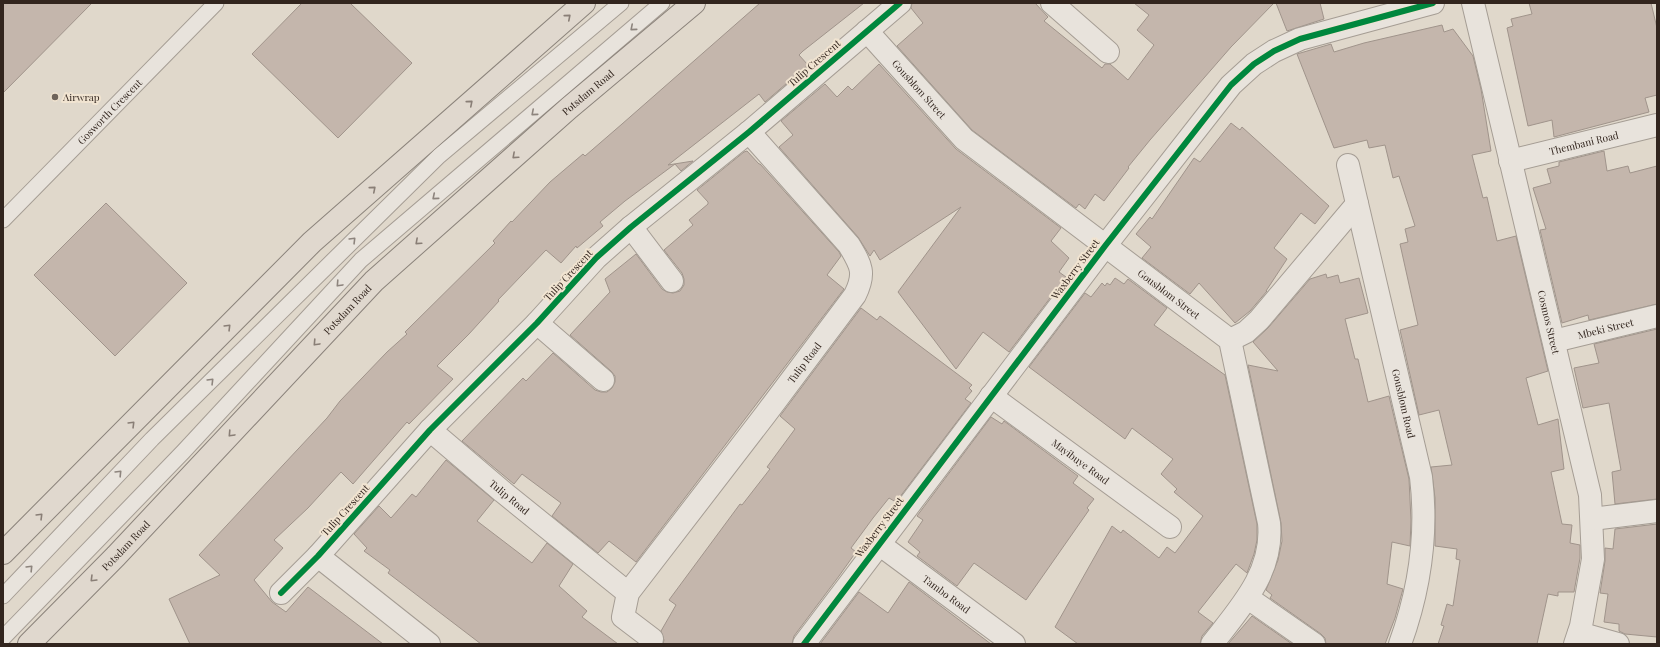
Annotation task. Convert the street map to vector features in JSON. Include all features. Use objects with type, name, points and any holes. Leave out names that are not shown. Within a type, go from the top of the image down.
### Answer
[{"type":"main road","points":[[3,553],[312,242],[584,3]]},
{"type":"main road","name":"Potsdam Road","points":[[29,644],[116,556],[374,281],[569,108],[694,3]]},
{"type":"street","name":"Tulip Crescent","points":[[282,593],[318,556],[430,430],[537,323],[596,258],[631,227],[749,132],[900,3]]},
{"type":"street","points":[[1052,3],[1108,52]]},
{"type":"street","name":"Waxberry Street","points":[[804,644],[1105,246],[1230,85],[1254,64],[1274,51],[1300,38],[1433,3]]},
{"type":"street","name":"Cosmos Street","points":[[1473,3],[1590,495],[1593,559],[1577,639]]},
{"type":"street","name":"Gousblom Street","points":[[867,31],[964,139],[1230,340]]},
{"type":"street","name":"Thembani Road","points":[[1510,161],[1657,125]]},
{"type":"street","name":"Tulip Road","points":[[652,639],[623,617],[628,593],[855,295],[860,285],[862,275],[859,262],[849,245],[749,132]]},
{"type":"street","name":"Gousblom Road","points":[[1348,165],[1421,477],[1424,504],[1424,534],[1420,574],[1408,625],[1400,644]]},
{"type":"street","points":[[1212,644],[1248,598],[1260,577],[1270,546],[1270,534],[1230,340],[1246,332],[1259,320],[1357,204]]},
{"type":"street","points":[[631,227],[672,281]]},
{"type":"street","name":"Mbeki Street","points":[[1554,341],[1657,316]]},
{"type":"street","points":[[537,323],[604,380]]},
{"type":"street","name":"Mayibuye Road","points":[[991,396],[1170,527]]},
{"type":"street","name":"Tulip Road","points":[[430,430],[503,492],[628,593]]},
{"type":"street","points":[[1592,519],[1657,511]]},
{"type":"street","name":"Tambo Road","points":[[879,544],[1014,644]]},
{"type":"street","points":[[318,556],[421,642]]},
{"type":"street","points":[[1248,598],[1314,644]]},
{"type":"street","points":[[1577,639],[1618,644]]},
{"type":"lane","name":"Gosworth Crescent","points":[[3,220],[216,3]]},
{"type":"lane","points":[[3,596],[152,439],[439,156],[621,3]]},
{"type":"lane","points":[[3,638],[183,452],[361,260],[662,3]]},
{"type":"building","points":[[3,3],[92,3],[3,93]]},
{"type":"building","points":[[302,3],[350,3],[412,63],[338,138],[252,54]]},
{"type":"building","points":[[760,3],[864,3],[799,55],[808,65],[765,102],[759,94],[668,165],[693,161],[681,171],[675,164],[625,201],[600,222],[603,226],[577,248],[576,246],[561,263],[546,250],[498,300],[499,301],[469,334],[437,366],[453,379],[409,424],[407,422],[353,484],[341,472],[308,508],[274,540],[283,548],[254,580],[272,602],[286,612],[308,587],[383,644],[190,644],[169,599],[220,575],[199,555],[327,418],[340,401],[387,352],[407,334],[405,332],[495,243],[493,241],[511,221],[512,222],[550,182],[583,154],[585,156]]},
{"type":"building","points":[[912,3],[1035,3],[1048,17],[1044,21],[1102,68],[1105,64],[1110,64],[1128,80],[1154,45],[1137,30],[1149,15],[1134,3],[1274,3],[1231,47],[1150,140],[1128,167],[1129,168],[1104,201],[1095,194],[1085,209],[1079,204],[1076,208],[972,130],[897,46],[923,23],[911,8]]},
{"type":"building","points":[[1276,3],[1320,3],[1324,19],[1287,31]]},
{"type":"building","points":[[1529,3],[1651,3],[1657,28],[1657,95],[1645,98],[1649,112],[1554,137],[1552,120],[1528,126],[1507,28],[1513,26],[1511,19],[1532,14]]},
{"type":"building","points":[[1442,25],[1444,32],[1453,29],[1473,56],[1481,89],[1491,151],[1472,155],[1483,198],[1487,197],[1497,241],[1516,236],[1548,371],[1526,378],[1538,425],[1558,419],[1564,469],[1551,472],[1562,524],[1572,525],[1570,543],[1580,545],[1580,558],[1574,592],[1558,592],[1558,596],[1548,594],[1537,644],[1438,644],[1444,626],[1441,625],[1447,604],[1453,606],[1460,560],[1456,559],[1457,549],[1435,546],[1435,498],[1431,467],[1452,465],[1439,410],[1419,415],[1400,330],[1418,325],[1400,244],[1408,242],[1405,229],[1415,226],[1399,176],[1393,178],[1385,145],[1369,148],[1367,140],[1334,148],[1297,54],[1331,44],[1334,52],[1364,43]]},
{"type":"building","points":[[879,64],[956,149],[1061,228],[1051,241],[1069,258],[1059,272],[1066,277],[1009,352],[983,332],[956,369],[898,292],[961,207],[880,260],[874,250],[870,256],[858,237],[779,147],[793,135],[781,121],[825,84],[837,97],[848,86],[852,90]]},
{"type":"building","points":[[1231,123],[1240,130],[1242,127],[1329,206],[1315,224],[1301,213],[1274,248],[1287,259],[1267,291],[1250,311],[1235,323],[1199,283],[1190,294],[1142,258],[1151,247],[1136,234],[1150,217],[1152,219],[1194,158],[1200,162]]},
{"type":"building","points":[[747,151],[839,252],[841,256],[827,275],[844,289],[636,562],[609,541],[598,553],[552,516],[561,503],[522,474],[514,484],[462,441],[523,378],[526,381],[553,353],[595,390],[607,392],[612,388],[615,382],[615,376],[570,335],[610,292],[605,279],[636,254],[662,289],[673,293],[680,291],[684,285],[682,273],[664,250],[693,225],[689,220],[708,204],[708,202],[697,190]]},
{"type":"building","points":[[1604,151],[1607,171],[1628,166],[1630,173],[1657,166],[1657,304],[1589,320],[1588,315],[1562,323],[1540,230],[1546,229],[1533,188],[1551,183],[1547,169],[1559,166],[1559,162]]},
{"type":"building","points":[[106,203],[187,283],[115,356],[34,275]]},
{"type":"building","points":[[1326,274],[1327,278],[1338,275],[1340,283],[1359,278],[1368,313],[1345,319],[1355,359],[1358,359],[1368,402],[1389,396],[1409,479],[1411,520],[1410,546],[1392,542],[1387,584],[1403,589],[1395,618],[1385,644],[1326,644],[1325,638],[1321,634],[1270,598],[1272,595],[1266,590],[1278,560],[1282,541],[1281,523],[1248,365],[1278,371],[1253,342],[1268,328],[1310,279]]},
{"type":"building","points":[[1115,278],[1124,284],[1128,279],[1167,308],[1154,325],[1225,375],[1257,524],[1257,540],[1247,573],[1236,564],[1198,612],[1213,623],[1202,636],[1200,644],[1078,644],[1055,627],[1112,526],[1121,533],[1123,530],[1159,558],[1167,547],[1175,553],[1203,516],[1174,492],[1177,489],[1161,474],[1173,459],[1132,428],[1125,439],[1029,367],[1085,293],[1091,297],[1102,283],[1105,286],[1107,283],[1110,285]]},
{"type":"building","points":[[861,308],[877,320],[880,316],[972,385],[969,388],[972,391],[965,399],[971,403],[896,502],[889,498],[873,518],[851,548],[856,552],[794,636],[792,644],[663,644],[664,640],[661,631],[676,605],[669,600],[740,504],[742,505],[770,469],[767,467],[795,429],[780,416]]},
{"type":"building","points":[[1657,329],[1657,499],[1615,504],[1612,472],[1621,470],[1609,403],[1583,408],[1574,368],[1599,363],[1594,344]]},
{"type":"building","points":[[991,417],[1002,424],[1004,421],[1078,476],[1073,483],[1094,499],[1087,508],[1089,510],[1026,600],[974,563],[957,586],[917,556],[920,552],[908,542],[923,520],[917,516]]},
{"type":"building","points":[[446,460],[494,500],[477,521],[532,563],[547,543],[573,564],[559,586],[587,611],[582,617],[618,644],[481,644],[388,573],[390,570],[364,551],[367,548],[354,534],[379,506],[391,518],[412,494],[416,497]]},
{"type":"building","points":[[1657,524],[1657,637],[1625,634],[1619,631],[1619,624],[1604,622],[1608,594],[1600,593],[1605,561],[1605,548],[1613,549],[1615,529]]},
{"type":"building","points":[[909,582],[991,644],[820,644],[859,592],[888,613]]},
{"type":"building","points":[[1252,616],[1292,644],[1228,644]]},
{"type":"cycle path","points":[[281,593],[318,556],[430,430],[537,323],[596,258],[631,227],[749,132],[900,3]]},
{"type":"cycle path","points":[[804,644],[1105,246],[1231,85],[1254,64],[1274,51],[1300,39],[1433,3]]},
{"type":"place","name":"Airwrap","points":[[55,97]]}]
